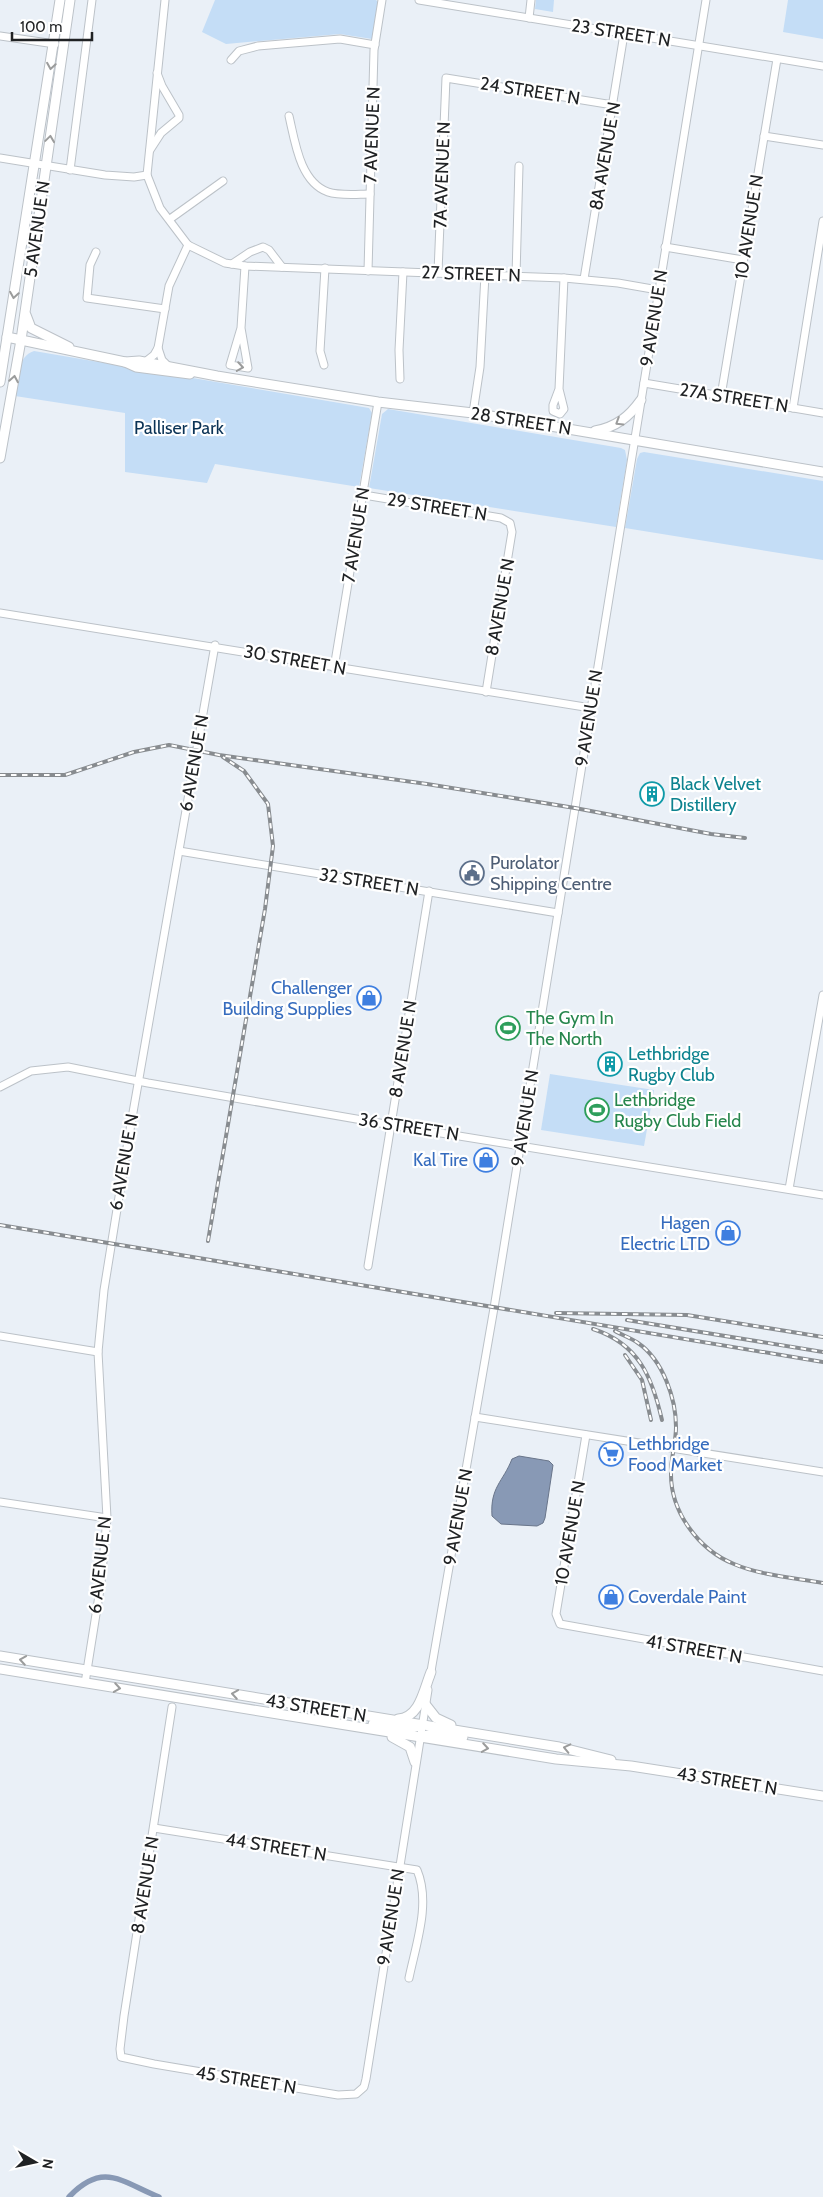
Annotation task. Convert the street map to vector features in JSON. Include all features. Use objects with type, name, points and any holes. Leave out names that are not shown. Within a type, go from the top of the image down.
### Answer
[{"type":"main road","name":"5 AVENUE N","points":[[0,382],[3,336],[35,162],[60,0]]},
{"type":"main road","name":"5 AVENUE N","points":[[0,458],[21,340],[70,0]]},
{"type":"main road","points":[[25,308],[27,323],[31,328],[88,355]]},
{"type":"main road","name":"28 STREET N","points":[[3,336],[125,362],[145,362],[217,376],[378,402],[473,413],[823,472]]},
{"type":"main road","name":"28 STREET N","points":[[125,362],[136,367],[168,372],[217,376]]},
{"type":"main road","points":[[589,432],[616,425],[631,413],[641,400]]},
{"type":"main road","name":"43 STREET N","points":[[0,1656],[571,1749],[631,1766]]},
{"type":"main road","points":[[0,1668],[73,1675],[87,1670]]},
{"type":"main road","name":"43 STREET N","points":[[0,1668],[420,1738],[556,1759],[631,1766],[823,1796]]},
{"type":"main road","points":[[389,1720],[407,1718],[415,1712],[431,1672]]},
{"type":"main road","points":[[425,1704],[440,1721],[467,1732]]},
{"type":"main road","points":[[315,1721],[342,1721],[409,1729],[416,1728],[422,1724]]},
{"type":"main road","points":[[378,1731],[407,1744],[412,1750],[416,1762]]},
{"type":"main road","points":[[420,1738],[431,1734],[517,1740]]},
{"type":"street","name":"5 AVENUE N","points":[[70,170],[92,0]]},
{"type":"street","points":[[145,362],[154,355],[158,348],[169,286],[188,245],[160,208],[147,175],[147,155],[165,0]]},
{"type":"street","name":"7 AVENUE N","points":[[368,270],[375,45],[382,0]]},
{"type":"street","name":"23 STREET N","points":[[419,0],[823,66]]},
{"type":"street","points":[[529,18],[532,0]]},
{"type":"street","name":"9 AVENUE N","points":[[364,2087],[398,1868],[520,1145],[706,0]]},
{"type":"street","name":"8A AVENUE N","points":[[584,279],[624,34]]},
{"type":"street","points":[[0,36],[54,44]]},
{"type":"street","points":[[231,60],[239,51],[258,46],[340,39],[375,45]]},
{"type":"street","name":"10 AVENUE N","points":[[722,396],[776,59]]},
{"type":"street","points":[[147,155],[155,140],[179,118],[162,86],[156,70]]},
{"type":"street","name":"24 STREET N","points":[[446,78],[613,105]]},
{"type":"street","name":"7A AVENUE N","points":[[438,272],[446,78]]},
{"type":"street","points":[[289,116],[298,159],[316,186],[329,193],[370,194]]},
{"type":"street","points":[[764,136],[823,146]]},
{"type":"street","points":[[0,158],[35,162],[46,167],[70,170],[134,177],[147,175]]},
{"type":"street","points":[[516,276],[519,166]]},
{"type":"street","points":[[170,219],[223,181]]},
{"type":"street","points":[[792,408],[823,221]]},
{"type":"street","name":"27 STREET N","points":[[188,245],[225,263],[246,266],[584,279],[658,290]]},
{"type":"street","points":[[665,246],[743,260]]},
{"type":"street","points":[[232,264],[250,252],[263,247],[270,250],[282,267]]},
{"type":"street","points":[[96,252],[90,265],[87,298],[165,309]]},
{"type":"street","points":[[241,328],[248,368],[230,365],[241,328],[246,266]]},
{"type":"street","points":[[324,365],[320,351],[325,268]]},
{"type":"street","points":[[400,379],[398,350],[403,272]]},
{"type":"street","points":[[473,413],[480,367],[485,275]]},
{"type":"street","points":[[559,389],[564,278]]},
{"type":"street","points":[[158,348],[162,360],[167,366]]},
{"type":"street","name":"27A STREET N","points":[[644,383],[823,412]]},
{"type":"street","name":"7 AVENUE N","points":[[334,668],[378,402]]},
{"type":"street","name":"29 STREET N","points":[[364,495],[501,518],[510,523]]},
{"type":"street","name":"8 AVENUE N","points":[[486,692],[512,532],[510,523]]},
{"type":"street","name":"30 STREET N","points":[[0,613],[215,646],[334,668],[591,708]]},
{"type":"street","name":"6 AVENUE N","points":[[85,1683],[101,1583],[106,1518],[98,1352],[105,1281],[215,646]]},
{"type":"street","name":"32 STREET N","points":[[179,851],[558,913]]},
{"type":"street","name":"8 AVENUE N","points":[[368,1266],[428,891]]},
{"type":"street","points":[[789,1189],[820,1033],[823,995]]},
{"type":"street","name":"36 STREET N","points":[[0,1087],[31,1071],[68,1067],[391,1124],[823,1195]]},
{"type":"street","points":[[0,1336],[98,1352]]},
{"type":"street","points":[[475,1417],[823,1472]]},
{"type":"street","name":"10 AVENUE N","points":[[566,1626],[560,1624],[556,1614],[586,1435]]},
{"type":"street","points":[[0,1502],[106,1518]]},
{"type":"street","name":"41 STREET N","points":[[566,1626],[823,1671]]},
{"type":"street","name":"8 AVENUE N","points":[[126,2058],[121,2057],[120,2049],[172,1707]]},
{"type":"street","name":"44 STREET N","points":[[154,1828],[416,1870],[422,1882],[424,1902],[409,1978]]},
{"type":"street","name":"45 STREET N","points":[[126,2058],[338,2095],[356,2094],[364,2087]]},
{"type":"green space","points":[[215,0],[376,0],[378,2],[372,39],[340,34],[226,44],[202,32]]},
{"type":"green space","points":[[536,0],[554,0],[553,12],[535,9]]},
{"type":"green space","points":[[788,0],[823,0],[823,39],[783,32]]},
{"type":"green space","name":"Palliser Park","points":[[34,351],[369,408],[372,413],[359,487],[215,464],[207,483],[125,472],[125,413],[15,396],[17,376],[21,363],[28,354]]},
{"type":"green space","points":[[388,409],[625,450],[627,460],[616,527],[369,488],[382,414]]},
{"type":"green space","points":[[644,452],[823,481],[823,560],[625,528],[637,459],[640,453]]},
{"type":"green space","name":"Lethbridge Rugby Club Field","points":[[550,1074],[654,1090],[644,1146],[541,1130]]},
{"type":"shaded area","points":[[519,1456],[549,1461],[553,1465],[545,1518],[543,1523],[537,1526],[501,1524],[492,1516],[495,1491],[512,1459]]},
{"type":"waterway","points":[[69,2197],[81,2186],[103,2177],[123,2181],[159,2197]]},
{"type":"railway","points":[[0,775],[65,775],[134,752],[169,745],[219,755],[427,784],[575,808],[711,834],[745,838]]},
{"type":"railway","points":[[208,1241],[265,909],[273,846],[268,804],[244,771],[223,757]]},
{"type":"railway","points":[[0,1225],[823,1362]]},
{"type":"railway","points":[[556,1313],[687,1315],[823,1337]]},
{"type":"railway","points":[[627,1320],[823,1352]]},
{"type":"railway","points":[[593,1329],[609,1335],[622,1344],[641,1364],[648,1376],[662,1420]]},
{"type":"railway","points":[[615,1331],[635,1341],[647,1350],[661,1370],[671,1393],[676,1427],[671,1466],[672,1487],[681,1515],[698,1539],[721,1558],[744,1568],[766,1574],[823,1583]]},
{"type":"railway","points":[[625,1355],[642,1380],[651,1420]]},
{"type":"place","name":"Black Velvet Distillery","points":[[652,794]]},
{"type":"place","name":"Purolator Shipping Centre","points":[[472,873]]},
{"type":"place","name":"Challenger Building Supplies","points":[[369,998]]},
{"type":"place","name":"The Gym In The North","points":[[508,1028]]},
{"type":"place","name":"Lethbridge Rugby Club","points":[[610,1064]]},
{"type":"place","name":"Lethbridge Rugby Club Field","points":[[597,1110]]},
{"type":"place","name":"Kal Tire","points":[[486,1160]]},
{"type":"place","name":"Hagen Electric LTD","points":[[728,1233]]},
{"type":"place","name":"Lethbridge Food Market","points":[[611,1454]]},
{"type":"place","name":"Coverdale Paint","points":[[611,1597]]}]
